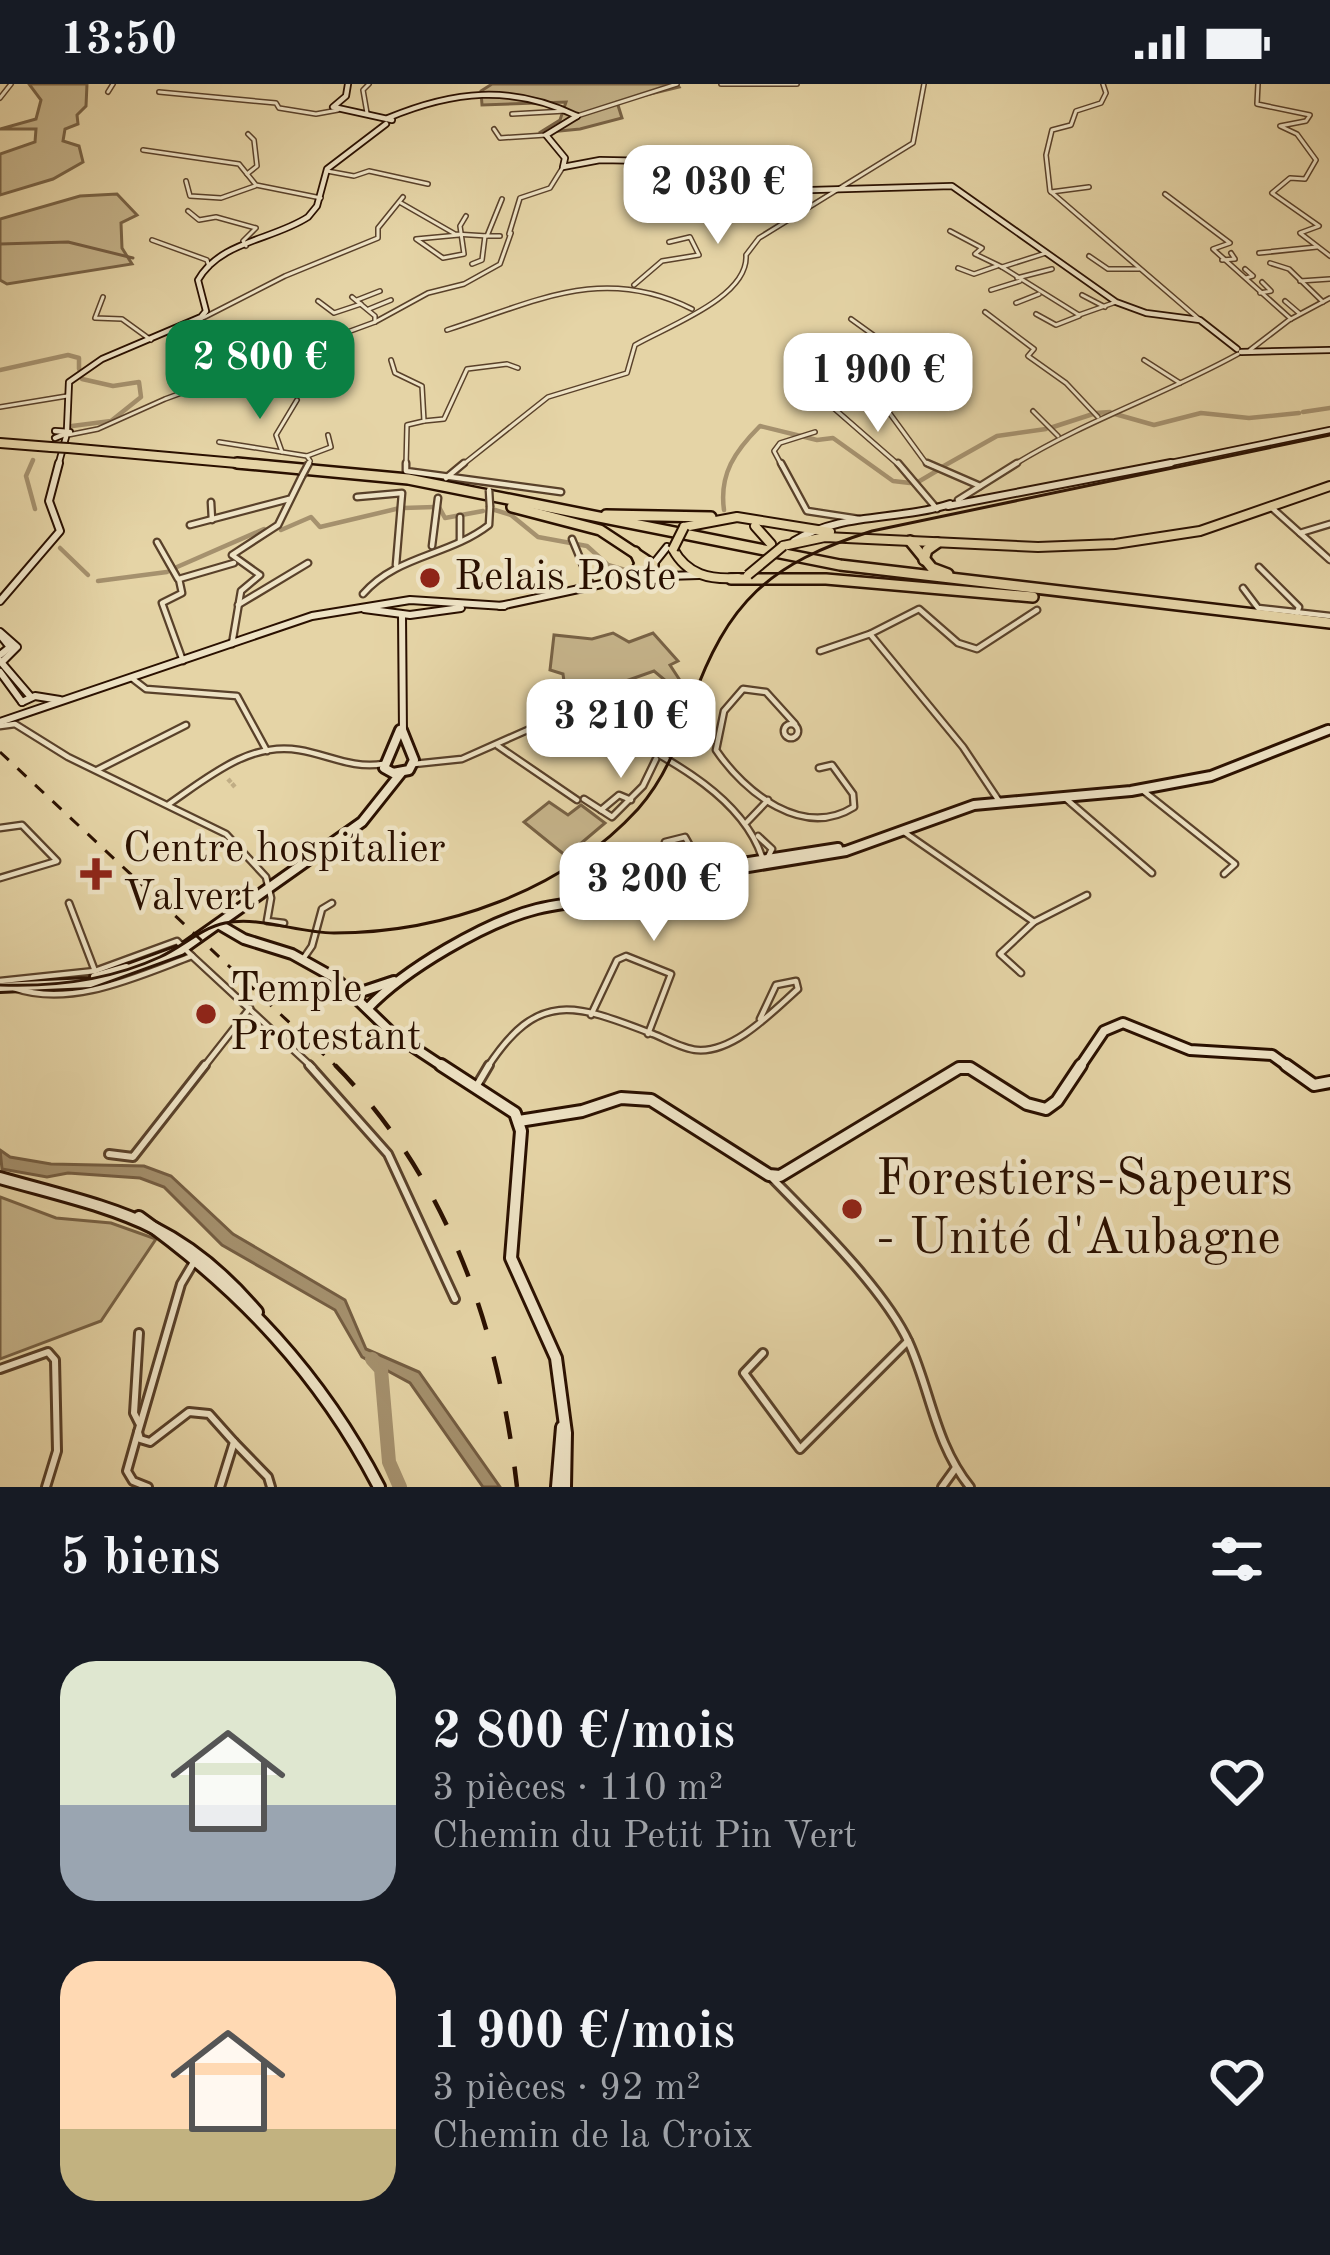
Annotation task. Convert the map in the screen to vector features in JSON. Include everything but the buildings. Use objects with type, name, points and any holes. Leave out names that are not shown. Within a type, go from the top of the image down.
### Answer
[{"type":"highway","points":[[0,446],[58,445],[323,468],[604,514],[711,518]]},
{"type":"highway","points":[[58,445],[486,491],[788,560]]},
{"type":"highway","points":[[486,491],[600,530],[653,565]]},
{"type":"highway","points":[[511,499],[788,560],[1330,623]]},
{"type":"highway","points":[[910,541],[923,560],[945,574],[1106,598]]},
{"type":"highway","points":[[923,560],[927,550],[938,543]]},
{"type":"highway","points":[[633,550],[640,563],[634,577]]},
{"type":"highway","points":[[806,562],[1075,601]]},
{"type":"highway","points":[[731,579],[888,583],[1330,623]]},
{"type":"main road","points":[[751,577],[783,546],[841,534],[1057,547],[1177,537],[1330,486]]},
{"type":"main road","points":[[731,579],[699,575],[680,563],[670,548],[684,527],[711,518],[841,534],[1057,547]]},
{"type":"main road","points":[[741,520],[760,529],[771,544],[770,556]]},
{"type":"street","points":[[0,98],[11,84]]},
{"type":"street","points":[[108,92],[113,84]]},
{"type":"street","points":[[338,110],[334,105],[346,96],[348,84]]},
{"type":"street","points":[[367,113],[364,90],[369,84]]},
{"type":"street","points":[[721,84],[797,84]]},
{"type":"street","points":[[446,478],[548,397],[627,373],[635,345],[738,285],[754,242],[913,143],[924,84]]},
{"type":"street","points":[[1103,84],[1106,92],[1101,103],[1076,111],[1071,125],[1052,130],[1046,155],[1051,192],[1235,353]]},
{"type":"street","points":[[1258,84],[1257,104],[1310,115],[1306,121],[1280,126],[1296,133],[1316,160],[1307,178],[1290,178],[1273,189],[1274,197],[1319,226],[1300,233],[1330,256]]},
{"type":"street","points":[[494,129],[500,138],[546,135],[578,116],[673,85]]},
{"type":"street","points":[[159,92],[276,103],[279,108],[310,114],[367,113],[389,120]]},
{"type":"street","points":[[194,320],[206,310],[197,281],[209,266],[298,223],[321,198],[321,179],[327,171],[389,120],[418,104],[454,97],[513,96],[578,116]]},
{"type":"street","points":[[512,114],[569,111]]},
{"type":"street","points":[[247,175],[257,166],[254,140],[248,134]]},
{"type":"street","points":[[58,445],[67,433],[86,431],[375,322],[431,291],[460,286],[495,267],[522,195],[550,188],[563,167],[565,158],[546,135]]},
{"type":"street","points":[[143,150],[239,164],[256,185]]},
{"type":"street","points":[[563,167],[632,159],[682,166],[719,180],[777,191],[951,186],[1116,302],[1146,313],[1200,320]]},
{"type":"street","points":[[327,171],[354,176],[369,171],[428,184]]},
{"type":"street","points":[[186,181],[190,196],[221,198],[256,185],[321,198]]},
{"type":"street","points":[[1051,192],[1089,187]]},
{"type":"street","points":[[1165,194],[1230,243],[1213,249],[1292,319]]},
{"type":"street","points":[[58,445],[67,433],[69,382],[90,366],[378,238],[378,228],[402,200],[461,236]]},
{"type":"street","points":[[472,264],[482,260],[502,200]]},
{"type":"street","points":[[188,211],[202,220],[216,217],[256,227],[243,241],[246,246]]},
{"type":"street","points":[[466,216],[460,226],[461,236],[465,253],[448,258],[416,239],[461,236],[510,236]]},
{"type":"street","points":[[950,231],[982,248],[974,253],[1079,314]]},
{"type":"street","points":[[634,286],[662,261],[699,255],[690,238],[669,242]]},
{"type":"street","points":[[152,240],[207,260],[209,266]]},
{"type":"street","points":[[1259,253],[1317,247]]},
{"type":"street","points":[[1222,260],[1235,259],[1231,253]]},
{"type":"street","points":[[958,268],[974,274],[1046,254]]},
{"type":"street","points":[[1089,256],[1108,269],[1139,269]]},
{"type":"street","points":[[1270,263],[1287,268],[1323,302]]},
{"type":"street","points":[[991,290],[1052,269]]},
{"type":"street","points":[[1243,278],[1253,276],[1245,269]]},
{"type":"street","points":[[1300,281],[1330,279]]},
{"type":"street","points":[[1260,292],[1271,291],[1262,282]]},
{"type":"street","points":[[447,330],[575,286],[634,286],[673,297],[692,309]]},
{"type":"street","points":[[328,316],[380,292]]},
{"type":"street","points":[[1016,303],[1040,294]]},
{"type":"street","points":[[1082,295],[1105,307]]},
{"type":"street","points":[[103,297],[95,318],[122,319],[152,340]]},
{"type":"street","points":[[1250,350],[1330,298]]},
{"type":"street","points":[[356,300],[375,322]]},
{"type":"street","points":[[368,309],[392,300]]},
{"type":"street","points":[[1285,301],[1300,314]]},
{"type":"street","points":[[318,302],[336,313]]},
{"type":"street","points":[[1036,314],[1056,325],[1116,302]]},
{"type":"street","points":[[985,313],[1034,349],[1028,356],[1066,383],[1099,418]]},
{"type":"street","points":[[851,320],[894,350],[877,396],[901,434],[926,463],[981,486]]},
{"type":"street","points":[[948,506],[1059,437],[1182,384],[1235,353],[1330,350]]},
{"type":"street","points":[[391,360],[397,374],[422,386],[424,421]]},
{"type":"street","points":[[1144,360],[1182,384]]},
{"type":"street","points":[[518,368],[507,364],[467,369],[444,418],[408,424],[403,467],[410,473],[486,491],[561,492]]},
{"type":"street","points":[[806,402],[829,395]]},
{"type":"street","points":[[0,406],[67,396]]},
{"type":"street","points":[[820,398],[893,458],[933,508]]},
{"type":"street","points":[[282,452],[276,435],[297,400]]},
{"type":"street","points":[[1034,411],[1059,437]]},
{"type":"street","points":[[0,601],[66,531],[54,511],[53,485],[58,445],[68,417]]},
{"type":"street","points":[[794,542],[838,520],[974,504],[1330,430]]},
{"type":"street","points":[[815,432],[780,443],[774,451],[805,508],[817,516],[841,513],[859,519]]},
{"type":"street","points":[[219,442],[309,458],[331,447],[328,435]]},
{"type":"street","points":[[232,644],[241,591],[260,575],[232,555],[278,525],[309,458]]},
{"type":"street","points":[[363,607],[363,594],[374,579],[431,549],[486,529],[490,507],[486,491]]},
{"type":"street","points":[[357,496],[402,493],[395,568]]},
{"type":"street","points":[[431,549],[438,498]]},
{"type":"street","points":[[190,525],[290,499]]},
{"type":"street","points":[[958,500],[974,504]]},
{"type":"street","points":[[212,502],[212,520]]},
{"type":"street","points":[[1271,507],[1330,560]]},
{"type":"street","points":[[460,517],[460,542]]},
{"type":"street","points":[[838,520],[832,526],[841,534]]},
{"type":"street","points":[[1300,533],[1330,524]]},
{"type":"street","points":[[572,540],[592,587]]},
{"type":"street","points":[[157,542],[179,579],[182,593],[162,603],[183,661]]},
{"type":"street","points":[[634,577],[670,548]]},
{"type":"street","points":[[179,579],[238,562]]},
{"type":"street","points":[[238,605],[308,563]]},
{"type":"street","points":[[653,565],[671,573]]},
{"type":"street","points":[[1259,567],[1299,607],[1297,613]]},
{"type":"street","points":[[363,607],[416,613],[504,606],[634,577],[699,575]]},
{"type":"street","points":[[1243,588],[1258,608],[1330,623]]},
{"type":"street","points":[[363,594],[374,604]]},
{"type":"street","points":[[0,672],[22,707],[37,710],[347,609],[416,601],[504,606]]},
{"type":"street","points":[[405,628],[421,606],[416,601]]},
{"type":"street","points":[[403,602],[400,730],[414,764]]},
{"type":"street","points":[[820,651],[870,634],[919,609],[962,646],[976,649],[1037,610]]},
{"type":"street","points":[[0,633],[17,647],[0,660],[32,697],[75,698]]},
{"type":"street","points":[[870,634],[963,747],[1000,802]]},
{"type":"street","points":[[133,679],[146,689],[237,696],[267,751]]},
{"type":"street","points":[[795,724],[780,704],[757,689],[739,692],[724,711],[716,750],[723,763],[768,800],[805,820],[850,812],[854,794],[832,765],[819,769]]},
{"type":"street","points":[[0,724],[32,697]]},
{"type":"street","points":[[37,710],[43,700]]},
{"type":"street","points":[[14,988],[113,978],[203,934],[362,821],[414,764],[444,764],[566,713],[582,712],[697,779],[754,832],[772,856]]},
{"type":"street","points":[[0,724],[15,724],[226,834],[270,888],[267,921],[284,922]]},
{"type":"street","points":[[97,770],[186,725]]},
{"type":"street","points":[[355,994],[404,977],[530,911],[637,902],[706,874],[772,856],[858,847],[960,809],[1141,789],[1211,776],[1330,729]]},
{"type":"street","points":[[384,793],[385,767],[400,730]]},
{"type":"street","points":[[495,745],[612,817],[631,800],[656,759]]},
{"type":"street","points":[[169,804],[220,771],[267,751],[296,749],[346,768],[385,767],[401,773]]},
{"type":"street","points":[[389,754],[405,751]]},
{"type":"street","points":[[220,771],[228,779]]},
{"type":"street","points":[[1141,789],[1235,864],[1223,874]]},
{"type":"street","points":[[601,810],[620,795],[631,800]]},
{"type":"street","points":[[1064,797],[1152,873]]},
{"type":"street","points":[[746,824],[768,800]]},
{"type":"street","points":[[0,828],[22,826],[57,860],[50,868],[0,878]]},
{"type":"street","points":[[754,832],[772,856]]},
{"type":"street","points":[[904,832],[1034,922]]},
{"type":"street","points":[[665,842],[685,837],[706,874]]},
{"type":"street","points":[[706,874],[772,856]]},
{"type":"street","points":[[1021,973],[1000,954],[1034,922],[1088,895]]},
{"type":"street","points":[[303,959],[322,909],[332,903]]},
{"type":"street","points":[[69,904],[95,971]]},
{"type":"street","points":[[220,925],[244,939],[303,959],[355,994],[392,1033],[505,1103],[519,1121],[512,1258],[556,1358],[561,1487]]},
{"type":"street","points":[[0,984],[27,994],[91,988],[184,949],[203,934]]},
{"type":"street","points":[[0,984],[95,971],[184,949]]},
{"type":"street","points":[[0,984],[95,977],[184,949]]},
{"type":"street","points":[[184,949],[339,1094],[388,1154],[455,1299]]},
{"type":"street","points":[[591,1016],[616,960],[626,956],[671,974],[648,1034]]},
{"type":"street","points":[[368,1008],[404,977]]},
{"type":"street","points":[[476,1087],[527,1019],[553,1008],[697,1050],[710,1049],[732,1041],[795,992],[796,981],[783,980],[766,994],[760,1018]]},
{"type":"street","points":[[110,1154],[133,1157],[250,1008]]},
{"type":"street","points":[[769,1175],[788,1173],[959,1068],[970,1068],[1027,1104],[1046,1109],[1104,1031],[1124,1023],[1190,1050],[1272,1055],[1314,1085],[1330,1082]]},
{"type":"street","points":[[519,1121],[582,1111],[621,1098],[651,1100],[769,1175],[838,1246],[908,1340],[938,1432],[970,1487]]},
{"type":"street","points":[[0,1178],[139,1217],[199,1254],[334,1404],[379,1487]]},
{"type":"street","points":[[148,1486],[133,1481],[127,1471],[181,1284],[199,1254]]},
{"type":"street","points":[[139,1334],[134,1413],[140,1439],[150,1442],[189,1412],[204,1410],[268,1478],[271,1487]]},
{"type":"street","points":[[763,1353],[744,1373],[800,1449],[908,1340]]},
{"type":"street","points":[[0,1369],[40,1352],[56,1360],[57,1451],[46,1487]]},
{"type":"street","points":[[220,1487],[234,1442]]},
{"type":"street","points":[[942,1487],[955,1468]]},
{"type":"shaded area","points":[[29,84],[87,84],[86,106],[77,115],[78,124],[65,129],[63,141],[79,146],[83,162],[53,179],[0,195],[0,154],[35,142],[36,129],[0,129],[36,119],[41,100]]},
{"type":"shaded area","points":[[492,84],[679,87],[617,102],[622,118],[539,133],[560,120],[566,102],[482,105],[481,91]]},
{"type":"shaded area","points":[[117,194],[137,215],[121,223],[122,248],[132,264],[7,284],[0,280],[0,219],[80,196]]},
{"type":"shaded area","points":[[613,633],[629,642],[653,633],[678,661],[670,665],[685,688],[679,692],[654,671],[572,700],[566,696],[563,674],[550,670],[554,635],[592,639]]},
{"type":"shaded area","points":[[549,802],[568,815],[581,805],[605,823],[566,856],[524,822]]},
{"type":"shaded area","points":[[0,1150],[10,1157],[51,1164],[144,1166],[171,1176],[233,1234],[345,1300],[366,1349],[419,1372],[500,1487],[483,1487],[410,1383],[362,1357],[335,1310],[222,1245],[164,1187],[140,1178],[68,1173],[47,1177],[2,1169]]},
{"type":"shaded area","points":[[0,1197],[56,1218],[111,1223],[156,1239],[101,1321],[0,1359]]},
{"type":"waterway","points":[[0,244],[68,242],[133,258]]},
{"type":"waterway","points":[[0,370],[68,355],[79,358],[79,369]]},
{"type":"waterway","points":[[72,426],[111,421],[141,397],[139,382],[113,386],[82,379]]},
{"type":"waterway","points":[[1303,412],[1330,408]]},
{"type":"waterway","points":[[1096,413],[1110,412]]},
{"type":"waterway","points":[[1115,414],[1154,425],[1201,413],[1249,418],[1299,413]]},
{"type":"waterway","points":[[1050,428],[1093,414]]},
{"type":"waterway","points":[[724,510],[724,485],[731,464],[760,426],[817,440],[833,438],[893,481],[910,483]]},
{"type":"waterway","points":[[942,467],[997,436],[1046,429]]},
{"type":"waterway","points":[[33,460],[26,476],[35,509]]},
{"type":"waterway","points":[[918,482],[940,469]]},
{"type":"waterway","points":[[403,508],[435,507]]},
{"type":"waterway","points":[[439,507],[445,518],[483,511]]},
{"type":"waterway","points":[[281,530],[311,517],[320,527],[400,508]]},
{"type":"waterway","points":[[495,510],[511,515],[538,537],[587,546],[608,565],[625,570]]},
{"type":"waterway","points":[[177,567],[264,529]]},
{"type":"waterway","points":[[60,548],[88,575]]},
{"type":"waterway","points":[[98,581],[167,572]]},
{"type":"waterway","points":[[372,1359],[381,1369],[389,1462],[400,1487]]},
{"type":"tunnel","points":[[228,779],[235,787]]},
{"type":"tram line","points":[[0,985],[62,983],[122,971],[225,923],[334,933],[376,931],[499,902],[574,863],[638,809],[664,772],[720,638],[756,591],[805,557],[872,531],[1330,435]]},
{"type":"railway","points":[[0,752],[336,1066]]},
{"type":"railway","points":[[336,1066],[409,1157],[462,1260],[497,1371],[517,1487]]},
{"type":"place","name":"Relais Poste","points":[[430,578]]},
{"type":"place","name":"Centre hospitalier Valvert","points":[[96,874]]},
{"type":"place","name":"Temple Protestant","points":[[206,1014]]},
{"type":"place","name":"Forestiers-Sapeurs - Unité d'Aubagne","points":[[852,1209]]}]
